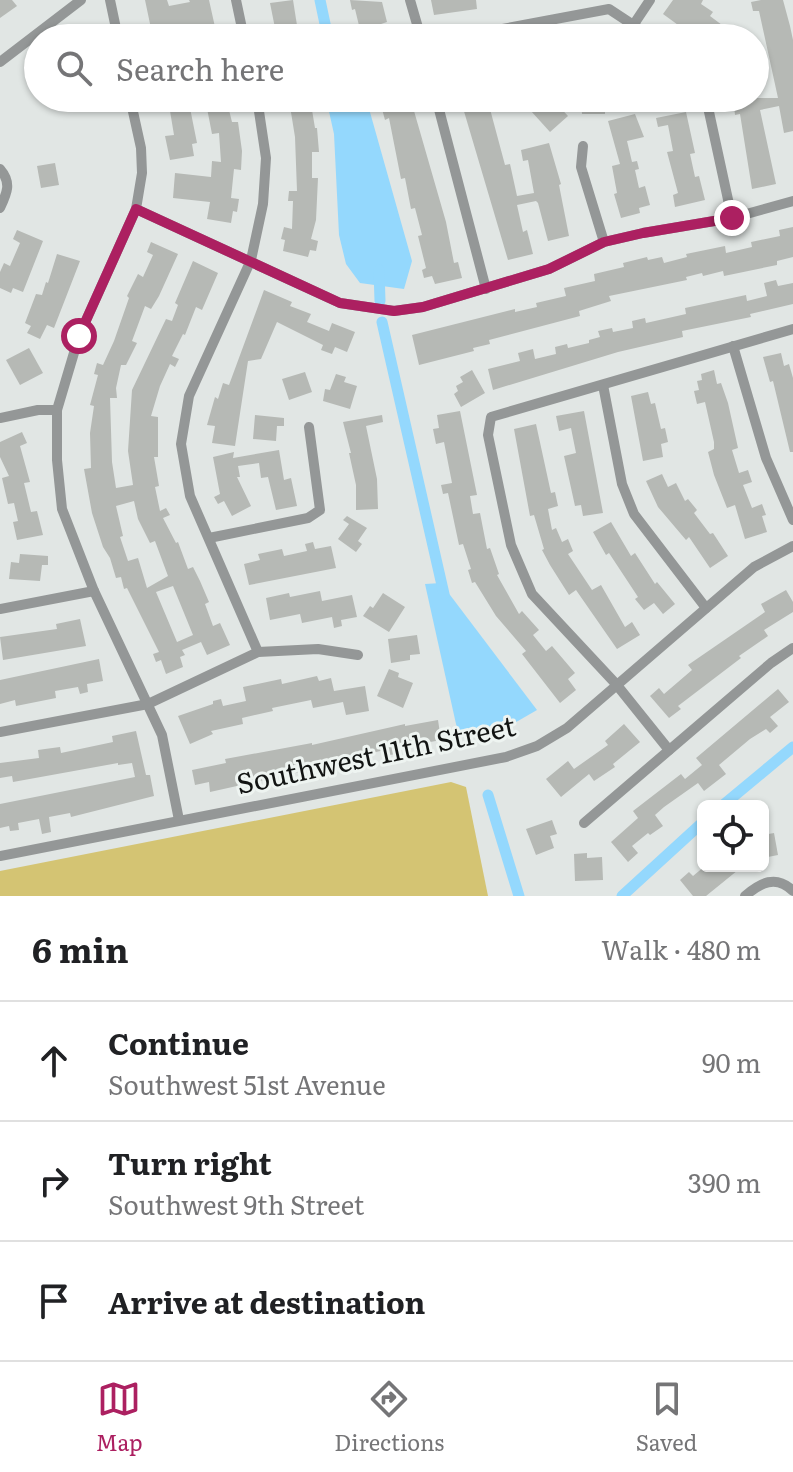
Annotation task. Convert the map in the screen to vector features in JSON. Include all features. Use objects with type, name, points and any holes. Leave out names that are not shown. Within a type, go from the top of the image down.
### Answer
[{"type":"street","points":[[50,24],[81,0]]},
{"type":"street","points":[[110,0],[115,24]]},
{"type":"street","points":[[236,0],[241,24]]},
{"type":"street","points":[[410,0],[417,24]]},
{"type":"street","points":[[529,24],[609,9],[634,24],[650,0]]},
{"type":"street","points":[[0,62],[24,44]]},
{"type":"street","points":[[133,112],[141,148],[142,173],[136,209],[79,336],[57,410],[57,460],[62,509],[94,591],[162,735],[179,820]]},
{"type":"street","points":[[258,652],[190,496],[181,444],[189,396],[251,260],[263,204],[266,158],[259,112]]},
{"type":"street","points":[[440,112],[486,289]]},
{"type":"street","points":[[709,112],[732,218]]},
{"type":"street","points":[[583,146],[581,167],[604,242]]},
{"type":"street","points":[[0,169],[6,176],[9,189],[0,208]]},
{"type":"street","points":[[136,209],[340,303],[394,311],[423,307],[549,269],[604,242],[732,218],[793,201]]},
{"type":"street","points":[[669,750],[616,684],[532,594],[511,545],[488,435],[491,417],[793,329]]},
{"type":"street","points":[[733,346],[766,458],[793,520]]},
{"type":"street","points":[[603,385],[622,484],[634,514],[706,608]]},
{"type":"street","points":[[0,418],[38,410],[57,410]]},
{"type":"street","points":[[209,538],[308,518],[320,510],[309,427]]},
{"type":"street","name":"Southwest 11th Street","points":[[0,856],[506,757],[537,746],[567,728],[754,567],[793,546]]},
{"type":"street","points":[[0,609],[94,591]]},
{"type":"street","points":[[584,823],[771,663],[793,648]]},
{"type":"street","points":[[0,732],[148,704],[258,652],[318,649],[358,655]]},
{"type":"street","points":[[745,896],[759,884],[770,881],[788,886],[793,891]]},
{"type":"shaded area","points":[[451,782],[466,787],[488,896],[0,896],[0,871]]},
{"type":"water","points":[[329,112],[370,112],[412,261],[404,289],[360,283],[346,264],[339,235],[334,134]]},
{"type":"water","points":[[441,583],[537,710],[499,732],[458,733],[425,584]]},
{"type":"building","points":[[0,0],[12,0],[17,6],[0,18]]},
{"type":"building","points":[[145,0],[167,0],[169,6],[189,0],[209,0],[214,24],[150,24]]},
{"type":"building","points":[[293,0],[297,24],[274,24],[270,3]]},
{"type":"building","points":[[350,0],[382,2],[387,22],[359,24],[355,9],[352,10]]},
{"type":"building","points":[[431,0],[476,0],[477,9],[434,15]]},
{"type":"building","points":[[673,0],[703,0],[701,4],[713,12],[710,16],[721,24],[677,24],[663,14]]},
{"type":"building","points":[[783,0],[793,40],[793,131],[784,133],[779,106],[769,108],[769,98],[778,98],[769,57],[769,24],[762,24],[759,11],[753,11],[751,2]]},
{"type":"building","points":[[170,112],[191,112],[197,143],[192,144],[194,156],[170,160],[165,136],[174,135]]},
{"type":"building","points":[[208,112],[230,112],[232,122],[238,122],[241,170],[234,169],[231,198],[239,199],[231,223],[207,219],[210,202],[173,198],[175,173],[211,177],[212,161],[221,162],[219,133],[212,134]]},
{"type":"building","points":[[291,112],[312,112],[319,152],[312,152],[312,178],[318,178],[316,220],[311,239],[318,241],[316,251],[310,250],[308,257],[283,251],[285,240],[281,239],[284,227],[292,229],[293,201],[288,201],[289,191],[297,191]]},
{"type":"building","points":[[383,112],[414,112],[446,222],[454,263],[458,262],[462,278],[435,284],[432,276],[424,278],[422,270],[426,268],[418,236],[422,235],[415,208],[411,209],[405,178],[401,179],[389,118],[385,120]]},
{"type":"building","points":[[464,112],[491,112],[505,165],[510,164],[517,196],[534,193],[528,160],[523,161],[521,150],[549,143],[561,184],[569,236],[548,241],[538,203],[517,205],[523,232],[527,230],[533,254],[508,260]]},
{"type":"building","points":[[532,112],[564,112],[568,116],[550,132]]},
{"type":"building","points":[[582,112],[605,112],[605,114]]},
{"type":"building","points":[[686,112],[695,153],[690,154],[705,200],[675,207],[673,195],[678,193],[667,152],[673,151],[668,125],[658,127],[656,118]]},
{"type":"building","points":[[735,112],[760,112],[776,184],[752,189],[740,114],[735,115]]},
{"type":"building","points":[[635,114],[644,137],[627,141],[632,162],[637,161],[639,169],[635,170],[639,188],[645,186],[650,205],[639,208],[640,213],[621,218],[614,194],[617,193],[612,166],[620,164],[608,121]]},
{"type":"building","points":[[55,163],[59,185],[41,188],[37,166]]},
{"type":"building","points":[[793,227],[793,257],[777,261],[777,265],[724,276],[723,271],[703,276],[702,273],[686,277],[687,280],[609,296],[611,301],[579,311],[580,316],[489,340],[490,344],[473,348],[474,351],[419,365],[412,335],[515,309],[515,312],[537,307],[536,303],[566,296],[564,288],[595,281],[594,274],[624,267],[623,263],[662,257],[664,263],[687,257],[686,254],[725,246],[726,253],[752,247],[751,242],[780,236],[779,230]]},
{"type":"building","points":[[17,230],[43,241],[23,292],[13,288],[11,293],[0,288],[0,272],[4,263],[10,266],[20,243],[13,239]]},
{"type":"building","points":[[151,242],[178,254],[151,309],[145,306],[132,341],[137,343],[126,365],[121,365],[117,398],[110,398],[116,488],[133,485],[128,451],[132,390],[166,319],[172,321],[178,305],[175,303],[193,261],[218,273],[202,310],[196,307],[185,335],[172,356],[179,359],[175,367],[170,364],[151,416],[158,417],[158,457],[154,457],[160,511],[166,508],[170,515],[163,518],[178,542],[188,569],[193,567],[200,581],[209,602],[205,604],[213,626],[220,623],[230,645],[207,655],[201,642],[182,650],[185,655],[180,657],[183,667],[166,674],[161,660],[156,662],[153,654],[159,652],[127,588],[124,589],[121,577],[116,578],[103,547],[92,513],[84,469],[91,468],[90,433],[94,406],[90,405],[98,375],[94,374],[97,363],[103,365],[129,298],[127,296],[138,274],[143,277],[153,255],[147,252]],"holes":[[[134,501],[138,519],[150,543],[155,541],[168,576],[147,588],[138,558],[128,561],[120,537],[123,536],[116,506]],[[173,586],[193,635],[177,642],[156,592]]]},
{"type":"building","points":[[57,254],[80,261],[54,328],[47,325],[40,339],[27,333],[31,326],[25,323],[36,294],[42,295],[48,283]]},
{"type":"building","points":[[776,280],[778,286],[793,283],[793,304],[750,314],[751,317],[682,331],[683,337],[618,352],[493,390],[488,369],[520,361],[518,353],[533,349],[535,359],[556,354],[555,347],[567,344],[568,348],[589,343],[589,340],[600,337],[598,331],[633,328],[632,321],[645,318],[646,323],[686,314],[685,308],[746,295],[747,301],[767,296],[764,283]]},
{"type":"building","points":[[264,290],[292,302],[290,306],[311,314],[307,322],[329,331],[332,323],[355,332],[347,352],[335,347],[332,354],[321,350],[323,345],[277,322],[261,359],[248,361],[235,446],[212,443],[215,426],[207,425],[215,397],[218,399],[223,383],[229,385]]},
{"type":"building","points":[[29,348],[43,373],[20,385],[6,360]]},
{"type":"building","points":[[781,353],[784,366],[789,364],[793,378],[793,452],[790,452],[773,381],[770,382],[763,357]]},
{"type":"building","points":[[472,370],[485,393],[461,407],[454,394],[458,391],[456,386],[463,382],[460,377]]},
{"type":"building","points":[[714,370],[717,384],[721,383],[728,403],[738,448],[732,450],[739,473],[748,470],[752,482],[743,485],[752,508],[762,504],[766,515],[762,516],[767,532],[745,539],[735,505],[727,508],[714,475],[708,452],[714,449],[714,442],[705,402],[697,404],[694,391],[699,390],[697,381],[702,380],[701,374]]},
{"type":"building","points":[[305,372],[312,392],[289,400],[282,379]]},
{"type":"building","points":[[336,374],[346,377],[344,382],[357,386],[350,409],[323,401],[325,389],[330,390]]},
{"type":"building","points":[[648,392],[651,404],[655,403],[661,429],[665,428],[668,442],[661,444],[663,457],[643,461],[631,396]]},
{"type":"building","points":[[460,411],[477,495],[470,496],[473,514],[480,513],[487,549],[490,548],[497,575],[519,614],[522,611],[539,630],[533,635],[546,651],[552,646],[575,673],[568,679],[576,690],[560,703],[522,654],[526,651],[496,616],[475,582],[472,583],[463,544],[459,545],[448,493],[443,494],[441,485],[452,483],[444,442],[436,444],[433,429],[439,428],[437,415]]},
{"type":"building","points":[[584,411],[603,513],[583,516],[581,505],[575,506],[564,456],[576,453],[571,428],[559,431],[556,416]]},
{"type":"building","points":[[255,415],[284,418],[284,426],[277,426],[276,441],[253,439]]},
{"type":"building","points":[[382,415],[383,422],[366,426],[377,479],[378,509],[356,510],[356,485],[343,422]]},
{"type":"building","points":[[536,424],[551,493],[555,492],[558,506],[548,509],[552,530],[556,528],[562,542],[568,539],[573,551],[568,554],[592,590],[601,585],[625,627],[632,622],[640,635],[617,649],[576,590],[569,595],[542,550],[534,515],[530,516],[514,429]]},
{"type":"building","points":[[22,432],[27,443],[20,446],[30,482],[24,483],[31,512],[37,511],[43,535],[17,540],[13,522],[18,521],[14,503],[8,504],[2,478],[9,476],[0,457],[0,442]]},
{"type":"building","points":[[279,450],[284,480],[291,478],[297,506],[276,510],[268,477],[261,478],[259,463],[238,466],[240,477],[237,477],[251,506],[232,516],[224,501],[218,504],[214,497],[220,494],[213,457],[234,452],[233,458]]},
{"type":"building","points":[[662,474],[668,487],[676,483],[685,501],[688,499],[697,510],[694,513],[710,534],[713,533],[728,556],[710,568],[689,537],[686,540],[658,507],[646,481]]},
{"type":"building","points":[[347,516],[367,528],[358,541],[362,544],[356,552],[338,539],[349,524],[343,520]]},
{"type":"building","points":[[611,522],[631,556],[635,553],[655,584],[657,582],[675,604],[663,614],[654,603],[644,610],[593,532]]},
{"type":"building","points":[[313,542],[315,549],[331,546],[336,568],[249,585],[244,564],[260,560],[258,554],[282,549],[284,556],[307,551],[305,544]]},
{"type":"building","points":[[20,554],[48,556],[48,565],[42,565],[40,581],[9,579],[11,562],[19,563]]},
{"type":"building","points":[[786,590],[793,602],[793,612],[764,630],[768,636],[678,706],[681,709],[669,718],[650,696],[659,688],[664,694],[692,670],[688,665],[765,612],[761,604]]},
{"type":"building","points":[[320,591],[322,601],[352,595],[357,617],[341,620],[342,626],[334,628],[332,617],[302,623],[300,614],[270,620],[266,598]]},
{"type":"building","points":[[383,593],[405,607],[389,632],[363,616]]},
{"type":"building","points":[[80,619],[86,646],[3,660],[0,637],[57,629],[56,624]]},
{"type":"building","points":[[417,635],[420,654],[410,655],[410,660],[391,663],[388,639]]},
{"type":"building","points":[[99,659],[103,681],[87,684],[88,692],[80,694],[78,687],[55,691],[56,698],[16,706],[15,700],[0,704],[0,680]]},
{"type":"building","points":[[389,669],[413,683],[403,708],[377,696]]},
{"type":"building","points":[[317,676],[319,681],[331,678],[334,691],[365,686],[369,711],[346,715],[343,702],[313,708],[311,700],[242,718],[243,724],[211,731],[213,734],[190,744],[178,716],[221,699],[223,706],[246,701],[243,687],[281,679],[282,684]]},
{"type":"building","points":[[778,689],[789,702],[770,717],[778,726],[770,733],[766,729],[750,739],[719,765],[726,774],[704,791],[698,783],[655,815],[663,826],[632,846],[638,853],[628,862],[611,842],[638,818],[633,811],[681,774],[685,779],[702,765],[696,758]]},
{"type":"building","points":[[438,720],[441,740],[398,748],[399,753],[386,756],[385,750],[299,766],[300,772],[291,774],[290,769],[268,774],[269,779],[210,792],[209,782],[195,785],[192,770],[226,763],[225,759]]},
{"type":"building","points":[[624,724],[640,742],[613,764],[615,767],[594,781],[589,774],[561,797],[546,779],[568,761],[574,769],[608,745],[605,741]]},
{"type":"building","points":[[136,731],[154,796],[71,817],[70,813],[49,817],[51,832],[42,834],[39,819],[18,823],[19,830],[10,831],[9,826],[0,828],[0,804],[135,777],[132,763],[118,763],[13,782],[12,776],[0,778],[0,763],[39,758],[38,750],[60,747],[61,753],[113,742],[112,736]]},
{"type":"building","points":[[552,820],[557,834],[550,836],[554,848],[536,855],[526,829]]},
{"type":"building","points":[[774,833],[778,855],[769,857],[769,834]]},
{"type":"building","points":[[587,853],[587,858],[602,857],[603,880],[575,881],[574,854]]},
{"type":"building","points":[[689,872],[693,876],[698,872],[736,872],[706,896],[693,896],[680,880]]},
{"type":"waterway","points":[[320,0],[325,24]]},
{"type":"waterway","points":[[379,270],[380,301]]},
{"type":"waterway","points":[[382,322],[444,594]]},
{"type":"waterway","points":[[729,800],[793,747]]},
{"type":"waterway","points":[[488,795],[519,896]]},
{"type":"waterway","points":[[622,896],[697,827]]},
{"type":"route","points":[[79,336],[136,209],[340,303],[394,311],[423,307],[549,269],[604,242],[732,218]]}]
